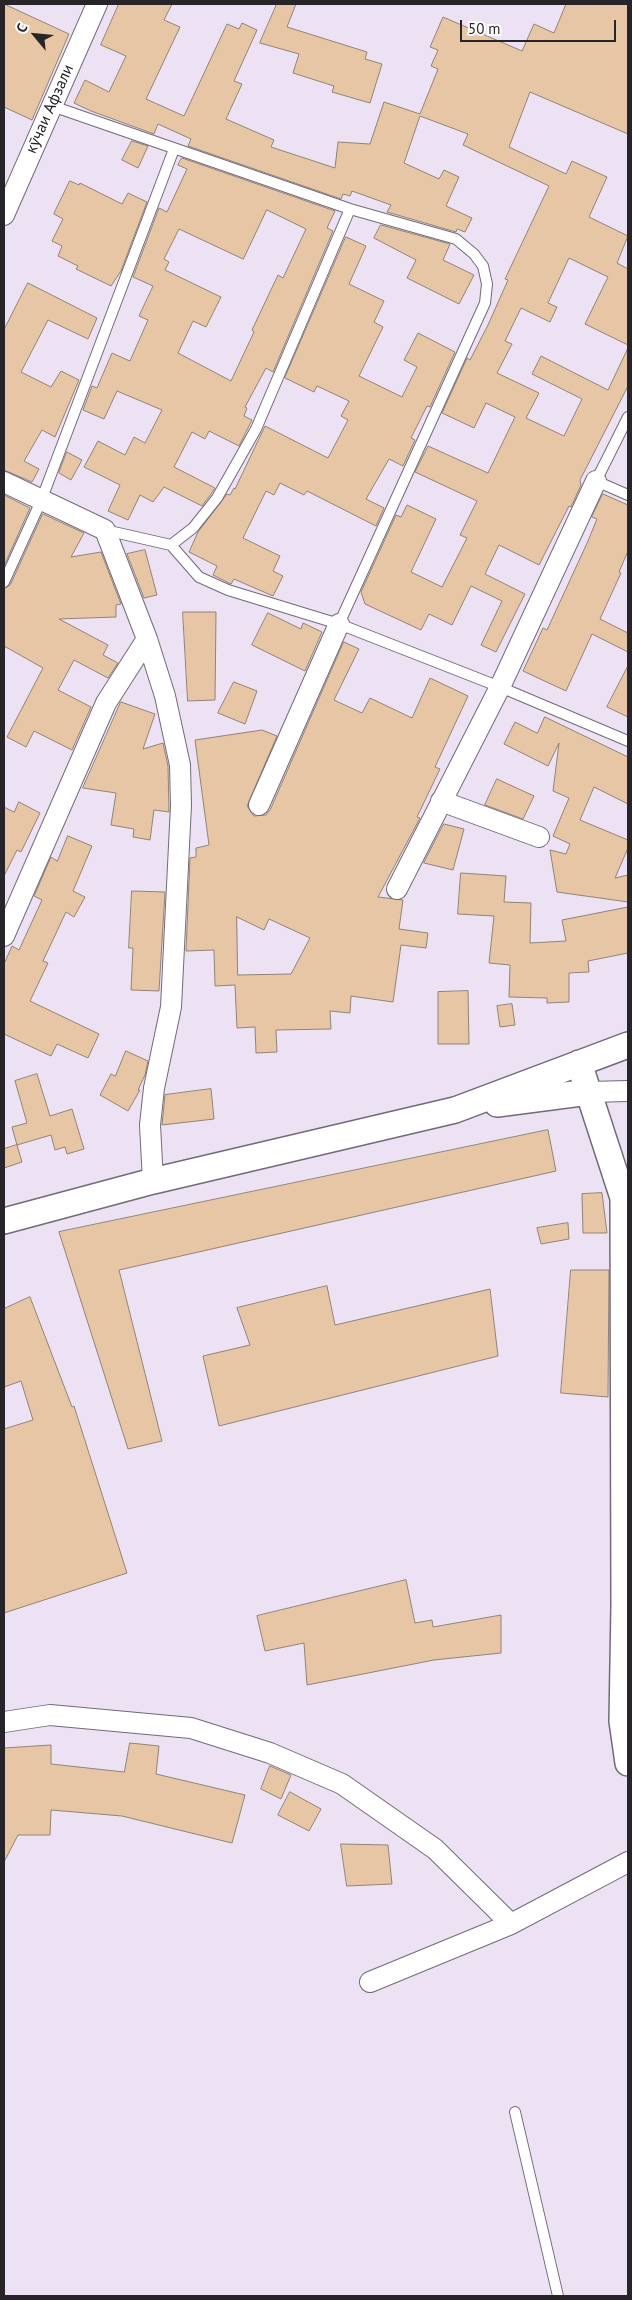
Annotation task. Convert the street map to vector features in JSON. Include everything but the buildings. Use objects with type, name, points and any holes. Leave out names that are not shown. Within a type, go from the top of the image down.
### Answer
[{"type":"street","name":"кӯчаи Афзали","points":[[4,215],[97,4]]},
{"type":"street","points":[[397,889],[500,687],[596,481]]},
{"type":"street","points":[[4,482],[105,530],[146,639],[165,696],[180,765],[181,805],[171,1007],[154,1088],[150,1125],[153,1181]]},
{"type":"street","points":[[259,805],[339,624]]},
{"type":"street","points":[[4,936],[106,703],[146,639]]},
{"type":"street","points":[[442,801],[539,837]]},
{"type":"street","points":[[455,1110],[628,1045]]},
{"type":"street","points":[[580,1063],[623,1198],[625,1721],[628,1763]]},
{"type":"street","points":[[4,1221],[153,1181],[455,1110],[589,1092],[628,1091]]},
{"type":"street","points":[[4,1722],[50,1715],[191,1728],[270,1752],[342,1784],[436,1849],[511,1924]]},
{"type":"street","points":[[370,1982],[511,1924],[628,1862]]},
{"type":"lane","points":[[52,106],[350,209],[456,239],[474,254],[483,266],[487,284],[485,303],[339,624]]},
{"type":"lane","points":[[4,582],[41,500],[174,149]]},
{"type":"lane","points":[[171,545],[193,528],[217,498],[256,429],[350,209]]},
{"type":"lane","points":[[628,417],[596,481],[628,495]]},
{"type":"lane","points":[[105,530],[171,545],[199,577],[228,590],[339,624],[500,687],[628,741]]},
{"type":"lane","points":[[515,2112],[558,2296]]}]
